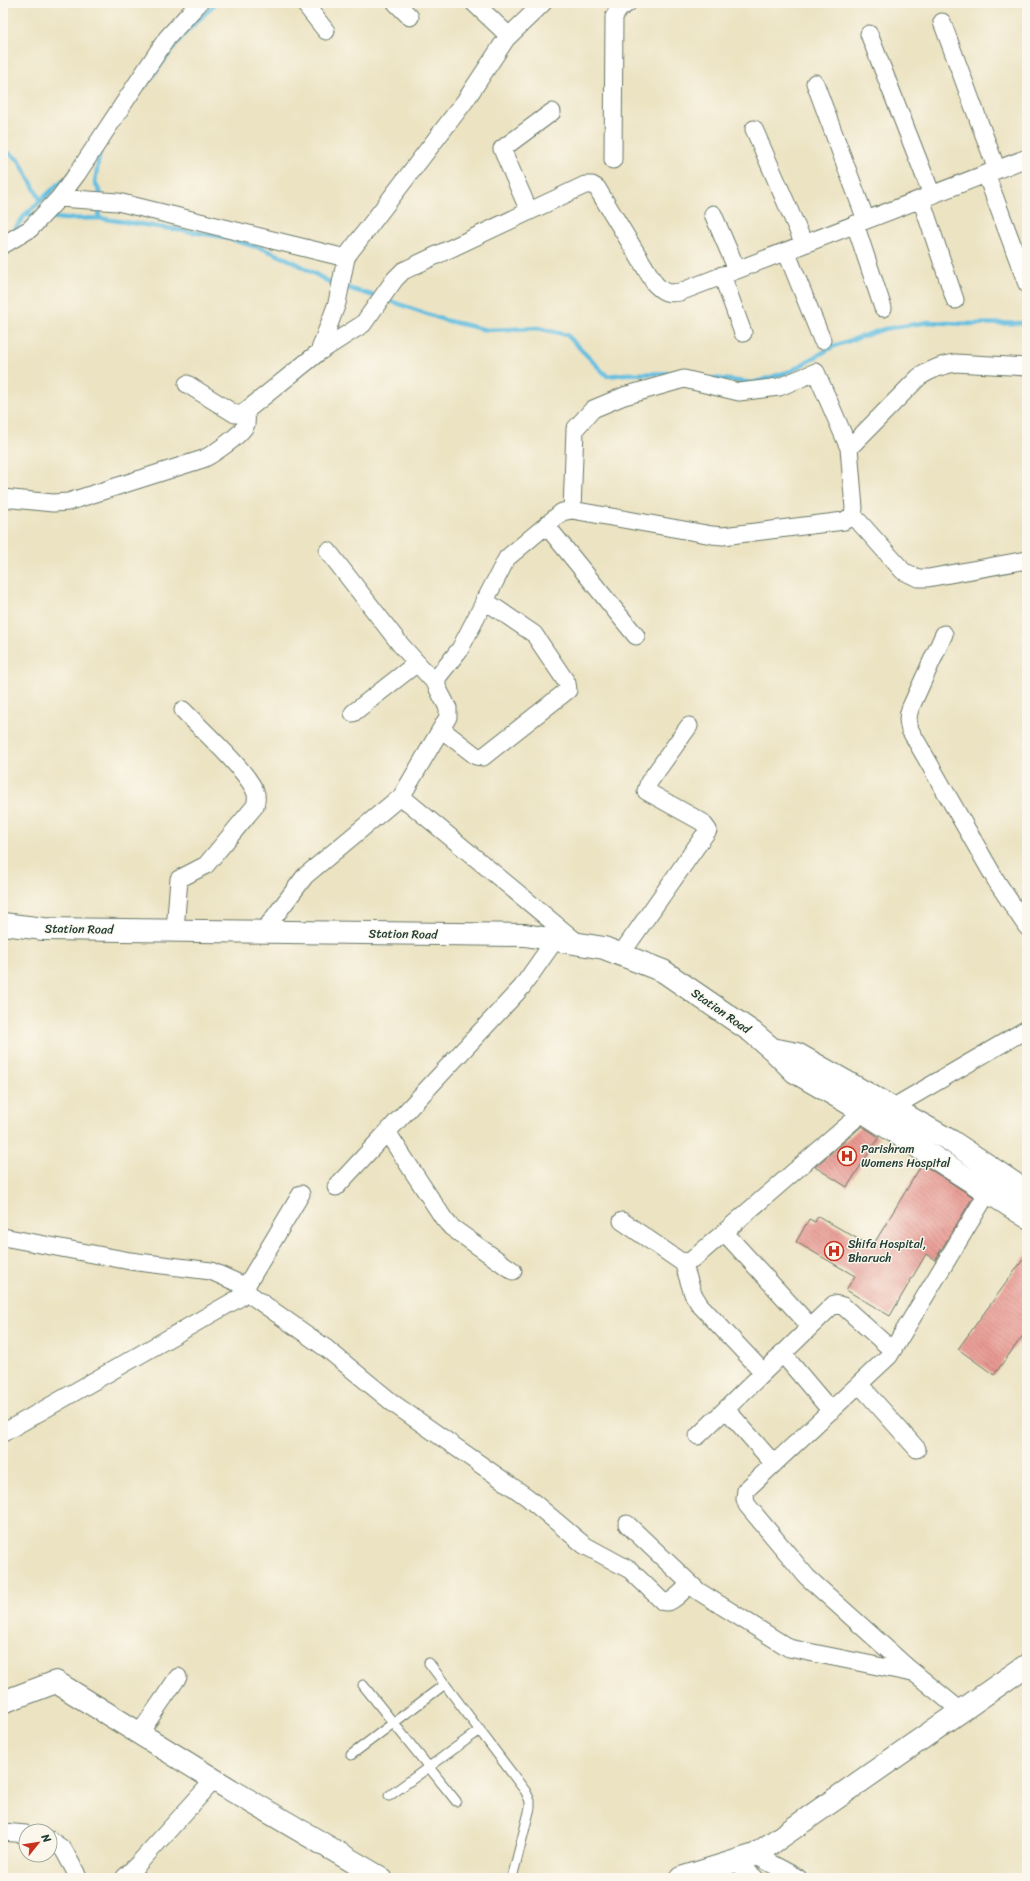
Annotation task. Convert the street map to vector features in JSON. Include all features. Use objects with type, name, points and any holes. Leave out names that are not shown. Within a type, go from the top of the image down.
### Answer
[{"type":"main road","name":"Station Road","points":[[3,924],[44,929],[525,935],[604,948],[663,971],[752,1032],[772,1049],[790,1069],[863,1112],[888,1116],[951,1141],[1027,1192]]},
{"type":"main road","name":"Station Road","points":[[772,1049],[794,1052],[888,1116],[988,1192],[1027,1217]]},
{"type":"main road","points":[[682,1878],[745,1858],[1027,1665]]},
{"type":"main road","points":[[3,1702],[56,1682],[214,1780],[381,1878]]},
{"type":"street","points":[[3,245],[30,229],[59,198],[77,174],[167,38],[199,3]]},
{"type":"street","points":[[304,3],[326,32]]},
{"type":"street","points":[[396,3],[410,17]]},
{"type":"street","points":[[474,3],[509,36]]},
{"type":"street","points":[[319,352],[337,303],[346,258],[466,101],[509,36],[543,3]]},
{"type":"street","points":[[613,160],[614,17],[621,5]]},
{"type":"street","points":[[942,22],[1027,284]]},
{"type":"street","points":[[870,34],[926,197],[955,300]]},
{"type":"street","points":[[815,83],[860,222],[883,308]]},
{"type":"street","points":[[529,211],[502,149],[552,112]]},
{"type":"street","points":[[754,129],[804,244]]},
{"type":"street","points":[[187,384],[235,414],[238,415],[246,411],[319,352],[363,324],[395,279],[408,268],[585,185],[592,185],[597,188],[655,284],[662,291],[670,294],[680,292],[730,273],[1027,158]]},
{"type":"street","points":[[59,198],[118,202],[346,258]]},
{"type":"street","points":[[713,214],[730,273],[743,333]]},
{"type":"street","points":[[786,251],[822,340]]},
{"type":"street","points":[[849,448],[918,377],[931,370],[955,363],[1027,367]]},
{"type":"street","points":[[436,684],[437,678],[460,649],[507,558],[562,512],[572,510],[723,536],[844,521],[853,515],[854,508],[849,448],[816,372],[779,387],[740,392],[684,379],[650,387],[593,409],[575,429],[572,510]]},
{"type":"street","points":[[3,498],[53,503],[68,502],[203,459],[220,450],[244,428],[246,422],[246,411]]},
{"type":"street","points":[[853,515],[903,571],[918,578],[928,578],[1027,560]]},
{"type":"street","points":[[546,525],[636,636]]},
{"type":"street","points":[[328,551],[400,644],[436,684],[449,711],[448,717],[400,799]]},
{"type":"street","points":[[441,729],[476,756],[483,757],[568,690],[567,683],[534,634],[484,600]]},
{"type":"street","points":[[944,634],[910,709],[908,723],[910,730],[997,882],[1027,927]]},
{"type":"street","points":[[353,713],[416,663]]},
{"type":"street","points":[[175,930],[179,879],[206,865],[257,802],[254,789],[234,762],[183,710]]},
{"type":"street","points":[[621,954],[708,830],[702,822],[646,791],[649,782],[689,726]]},
{"type":"street","points":[[263,932],[305,876],[394,801],[400,799],[408,802],[578,944]]},
{"type":"street","points":[[336,1187],[522,987],[555,940]]},
{"type":"street","points":[[888,1116],[1027,1029]]},
{"type":"street","points":[[684,1262],[697,1257],[863,1112]]},
{"type":"street","points":[[387,1132],[447,1223],[513,1271]]},
{"type":"street","points":[[961,1711],[914,1674],[807,1577],[747,1505],[745,1499],[746,1490],[884,1362],[988,1192]]},
{"type":"street","points":[[3,1433],[236,1301],[249,1284],[301,1194]]},
{"type":"street","points":[[622,1221],[684,1262],[693,1294],[700,1305],[763,1372]]},
{"type":"street","points":[[725,1233],[810,1326]]},
{"type":"street","points":[[3,1237],[130,1261],[211,1271],[249,1284],[394,1404],[527,1497],[584,1545],[630,1570],[662,1601],[670,1602],[690,1584]]},
{"type":"street","points":[[698,1436],[831,1306],[838,1304],[843,1306],[892,1350]]},
{"type":"street","points":[[782,1353],[831,1411]]},
{"type":"street","points":[[860,1385],[917,1450]]},
{"type":"street","points":[[726,1409],[774,1464]]},
{"type":"street","points":[[627,1524],[698,1591],[789,1648],[914,1674]]},
{"type":"street","points":[[139,1734],[178,1677]]},
{"type":"street","points":[[124,1878],[139,1864],[214,1780]]},
{"type":"street","points":[[58,1846],[63,1850],[79,1878]]},
{"type":"street","points":[[745,1858],[755,1878]]},
{"type":"street","points":[[745,1858],[798,1878]]},
{"type":"lane","points":[[429,1663],[526,1792],[530,1800],[530,1808],[512,1878]]},
{"type":"lane","points":[[351,1755],[445,1684]]},
{"type":"lane","points":[[363,1685],[456,1801]]},
{"type":"lane","points":[[389,1796],[480,1730]]},
{"type":"building","points":[[862,1126],[879,1137],[847,1187],[815,1167]]},
{"type":"building","points":[[922,1164],[973,1197],[935,1260],[926,1254],[890,1316],[846,1290],[855,1276],[796,1242],[809,1219],[815,1222],[818,1216],[872,1247]]},
{"type":"building","points":[[1027,1254],[1027,1330],[994,1375],[958,1349]]},
{"type":"waterway","points":[[144,87],[184,34],[216,3]]},
{"type":"waterway","points":[[3,149],[19,160],[41,201]]},
{"type":"waterway","points":[[100,150],[95,182],[102,197]]},
{"type":"waterway","points":[[14,230],[25,215],[63,180]]},
{"type":"waterway","points":[[98,218],[101,204]]},
{"type":"waterway","points":[[25,215],[36,216]]},
{"type":"waterway","points":[[47,217],[65,219],[98,218],[219,236],[264,249],[294,262],[331,283],[378,297]]},
{"type":"waterway","points":[[385,299],[444,320],[487,330],[538,328],[567,335],[607,376],[625,374],[680,373]]},
{"type":"waterway","points":[[713,378],[753,383],[791,371],[834,346],[884,329],[929,322],[966,324],[1027,323]]},
{"type":"place","name":"Parishram Womens Hospital","points":[[847,1156]]},
{"type":"place","name":"Shifa Hospital, Bharuch","points":[[834,1251]]}]
